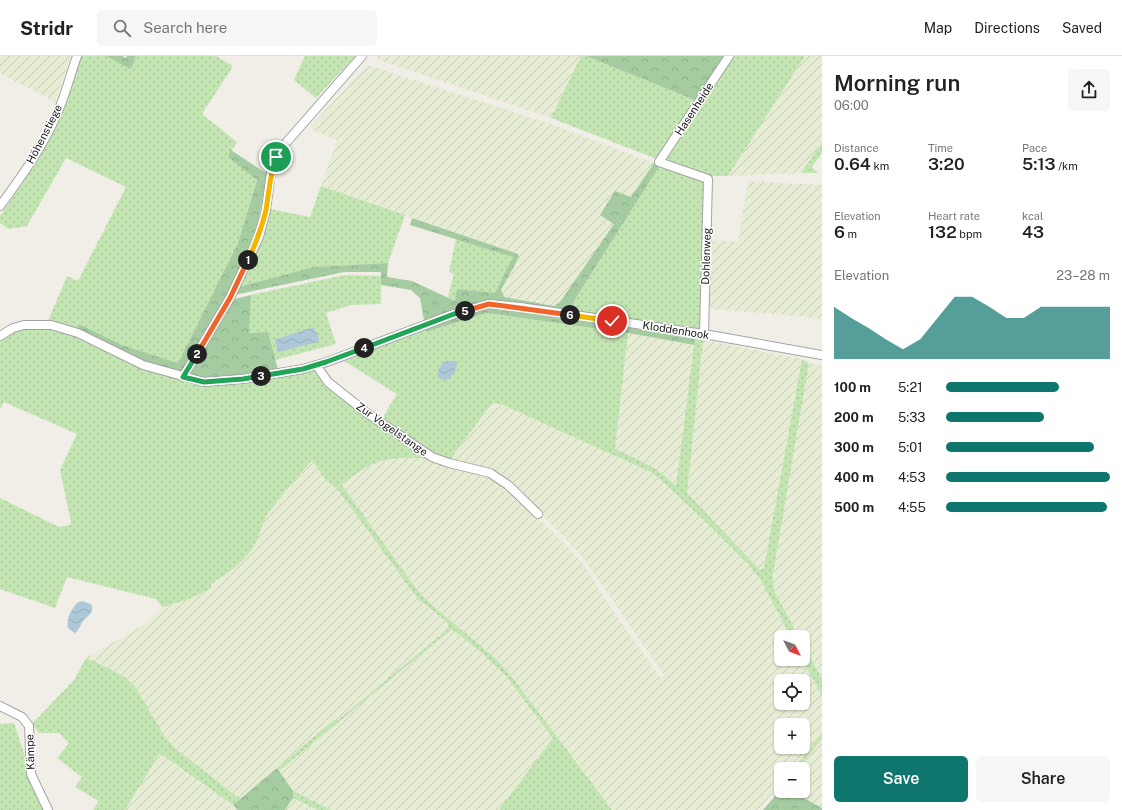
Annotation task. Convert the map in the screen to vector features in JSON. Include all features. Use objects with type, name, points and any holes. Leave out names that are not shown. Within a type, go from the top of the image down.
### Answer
[{"type":"street","name":"Höhenstiege","points":[[0,206],[20,178],[48,131],[59,109],[77,56]]},
{"type":"street","points":[[183,377],[230,298],[259,237],[266,210],[276,157],[285,144],[362,56]]},
{"type":"street","name":"Hasenheide","points":[[708,178],[659,162],[729,56]]},
{"type":"street","name":"Dohlenweg","points":[[704,334],[708,178]]},
{"type":"street","name":"Kloddenhook","points":[[0,335],[13,328],[24,325],[51,325],[78,333],[143,365],[204,382],[243,379],[303,369],[454,314],[489,304],[520,307],[704,334],[822,355]]},
{"type":"street","name":"Zur Vogelstange","points":[[316,365],[328,382],[368,413],[432,457],[449,463],[490,473],[508,485],[538,514]]},
{"type":"street","name":"Kämpe","points":[[0,706],[22,717],[29,726],[30,774],[48,810]]},
{"type":"green space","points":[[0,56],[71,56],[55,102],[0,73]]},
{"type":"green space","points":[[82,56],[106,56],[130,69],[136,56],[216,56],[233,66],[202,114],[237,142],[228,157],[257,179],[238,243],[178,363],[122,345],[79,324],[77,331],[47,323],[67,276],[78,281],[126,187],[66,158],[27,226],[9,229],[0,223],[0,216],[29,174],[55,129]]},
{"type":"green space","points":[[106,56],[122,56],[126,58],[127,56],[136,56],[130,69]]},
{"type":"green space","points":[[305,56],[355,56],[316,98],[294,80]]},
{"type":"green space","points":[[375,56],[581,56],[551,118],[379,60]]},
{"type":"green space","points":[[581,56],[586,56],[695,100],[657,159],[551,118]]},
{"type":"green space","points":[[586,56],[724,56],[695,100]]},
{"type":"green space","points":[[730,56],[805,56],[728,176],[708,176],[663,160]]},
{"type":"green space","points":[[805,56],[822,56],[822,143],[801,173],[728,176]]},
{"type":"green space","points":[[367,65],[548,123],[654,163],[631,197],[615,191],[600,215],[615,223],[560,302],[554,306],[504,297],[501,290],[519,257],[518,254],[321,186],[337,140],[312,130],[311,126]]},
{"type":"green space","points":[[822,143],[822,153],[812,167],[818,173],[801,173]]},
{"type":"green space","points":[[231,150],[267,174],[256,235],[231,300],[251,295],[249,333],[268,332],[278,370],[242,377],[204,379],[143,363],[77,331],[79,324],[122,345],[178,363],[238,243],[257,180],[228,157]]},
{"type":"green space","points":[[654,163],[660,165],[564,317],[695,339],[695,345],[628,333],[487,313],[426,332],[420,298],[411,290],[381,285],[381,272],[344,272],[234,295],[238,287],[313,267],[388,263],[387,277],[412,281],[455,301],[457,289],[495,293],[513,257],[410,225],[412,218],[518,254],[519,257],[501,290],[504,297],[554,306],[560,302],[614,224],[600,215],[615,191],[631,197]]},
{"type":"green space","points":[[660,165],[706,181],[702,332],[568,311]]},
{"type":"green space","points":[[748,181],[822,185],[822,319],[710,309],[711,241],[738,241]]},
{"type":"green space","points":[[321,186],[405,215],[388,263],[313,267],[238,287],[270,209],[310,217]]},
{"type":"green space","points":[[456,239],[514,257],[495,294],[458,289],[455,301],[448,297],[454,274],[449,272]]},
{"type":"green space","points":[[345,275],[381,276],[381,304],[351,305],[326,313],[336,344],[275,360],[268,332],[249,333],[251,295]]},
{"type":"green space","points":[[487,313],[628,333],[615,449],[655,469],[676,486],[695,339],[703,340],[687,493],[760,570],[764,568],[802,359],[809,363],[773,574],[774,591],[795,630],[787,630],[761,581],[750,566],[704,520],[651,472],[503,405],[492,403],[454,454],[451,461],[433,454],[383,417],[397,394],[341,359],[425,329],[426,332]]},
{"type":"green space","points":[[25,327],[51,328],[76,336],[182,379],[315,368],[429,459],[403,458],[382,461],[363,469],[342,485],[412,583],[426,600],[494,657],[509,673],[612,810],[499,810],[553,738],[506,676],[483,654],[452,629],[279,771],[277,768],[334,720],[338,720],[449,628],[447,622],[418,599],[338,490],[324,478],[312,460],[267,515],[257,540],[249,554],[232,570],[212,583],[210,589],[187,600],[162,607],[156,599],[67,577],[55,608],[0,589],[0,498],[59,527],[70,525],[71,522],[60,470],[77,434],[4,402],[0,410],[0,341],[2,337]]},
{"type":"green space","points":[[628,333],[695,345],[676,486],[668,477],[615,449]]},
{"type":"green space","points":[[703,340],[802,359],[764,568],[760,570],[687,493]]},
{"type":"green space","points":[[809,363],[822,365],[822,679],[810,657],[810,630],[795,630],[774,591],[773,574]]},
{"type":"green space","points":[[492,403],[503,405],[651,472],[704,520],[750,566],[761,581],[787,630],[774,630],[774,666],[806,666],[822,696],[822,733],[810,748],[810,718],[774,718],[774,754],[805,754],[799,762],[774,762],[774,792],[758,810],[612,810],[509,673],[494,657],[426,600],[412,583],[342,485],[357,472],[374,464],[393,458],[411,457],[429,459],[492,478],[509,490],[568,547],[584,565],[611,608],[661,678],[664,675],[582,556],[565,538],[515,488],[499,475],[451,461],[453,454]]},
{"type":"green space","points":[[312,460],[324,478],[338,490],[429,609],[447,622],[449,628],[240,799],[175,748],[165,737],[136,688],[125,677],[86,658],[145,624],[162,607],[187,600],[210,589],[212,583],[232,571],[258,537],[262,523],[268,512]]},
{"type":"green space","points":[[452,629],[483,654],[506,676],[553,738],[499,810],[331,810],[293,791],[279,771]]},
{"type":"green space","points":[[810,657],[822,679],[822,696],[806,666],[810,666]]},
{"type":"green space","points":[[86,658],[125,677],[136,688],[165,737],[175,748],[240,799],[233,805],[160,753],[125,810],[93,810],[99,801],[75,787],[82,777],[57,758],[69,743],[59,733],[39,733],[32,724],[74,680]]},
{"type":"green space","points":[[14,723],[26,760],[47,810],[0,810],[0,724]]},
{"type":"green space","points":[[822,733],[822,739],[810,753],[810,748]]},
{"type":"green space","points":[[822,739],[822,808],[804,798],[810,798],[810,762],[803,762]]},
{"type":"green space","points":[[160,753],[196,778],[238,810],[125,810]]},
{"type":"green space","points":[[805,754],[810,754],[803,762],[799,762]]},
{"type":"green space","points":[[277,768],[293,791],[293,798],[285,810],[238,810],[233,805]]},
{"type":"green space","points":[[293,791],[331,810],[318,810],[293,798]]},
{"type":"green space","points":[[774,797],[804,798],[822,808],[822,810],[763,810]]},
{"type":"green space","points":[[293,798],[318,810],[285,810]]},
{"type":"water","points":[[314,327],[319,339],[318,342],[278,352],[275,340]]},
{"type":"water","points":[[446,361],[455,361],[457,363],[453,374],[444,381],[438,377],[438,372]]},
{"type":"water","points":[[82,601],[91,604],[92,612],[83,621],[75,633],[68,628],[68,618],[77,603]]},
{"type":"route","points":[[276,157],[266,210],[259,237],[230,298],[183,377],[204,382],[243,379],[303,369],[326,362],[454,314],[489,304],[520,307],[612,321]]}]
